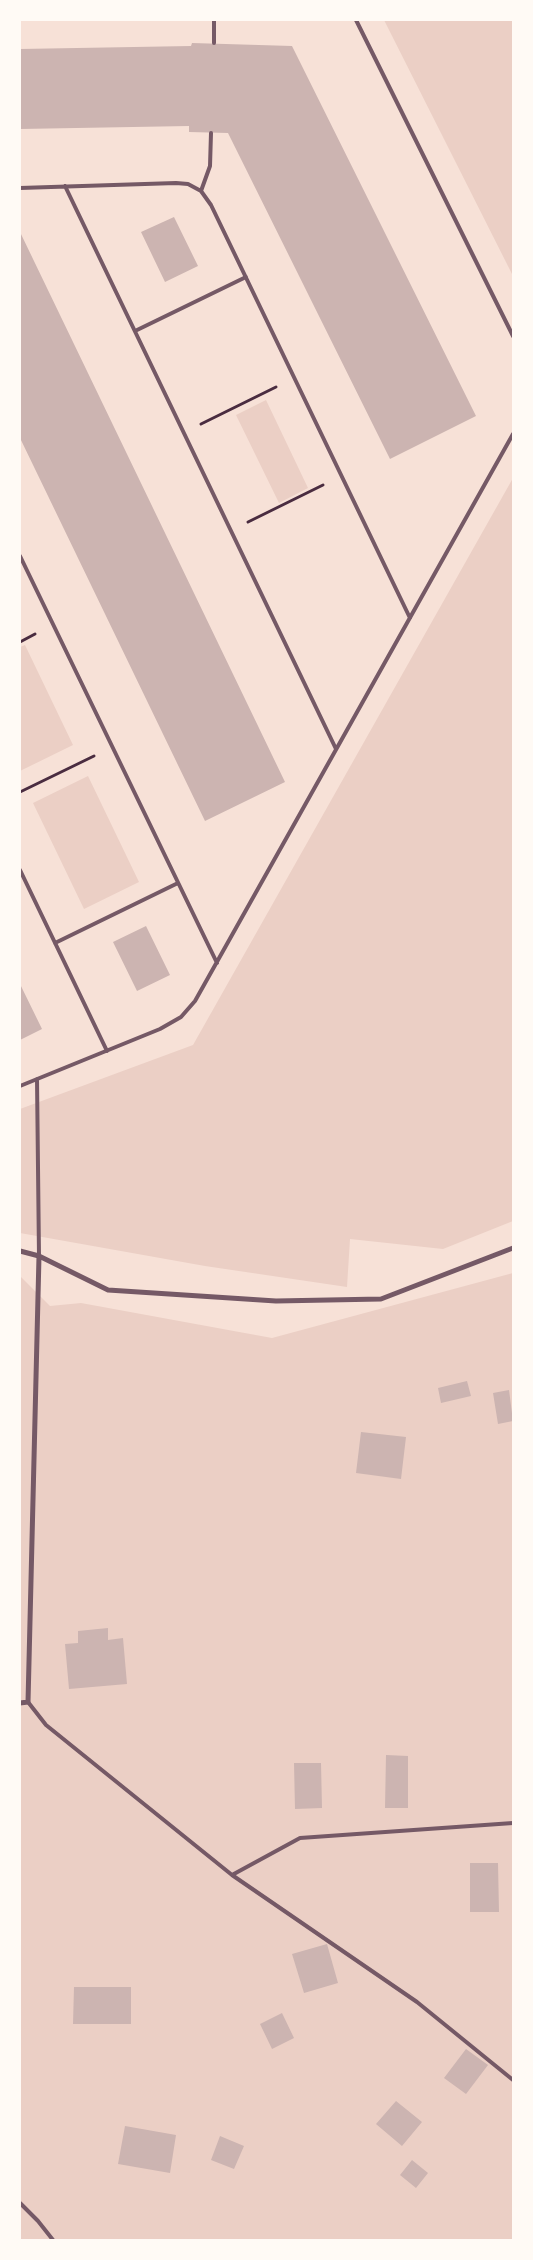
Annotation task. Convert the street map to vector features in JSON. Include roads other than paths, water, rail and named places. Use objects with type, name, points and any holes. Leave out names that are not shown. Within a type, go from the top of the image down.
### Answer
[{"type":"street","points":[[20,1251],[39,1256],[108,1290],[276,1301],[381,1299],[513,1248]]},
{"type":"street","points":[[20,1703],[28,1702],[39,1256]]},
{"type":"lane","points":[[214,20],[214,43]]},
{"type":"lane","points":[[356,20],[513,336]]},
{"type":"lane","points":[[202,191],[210,166],[211,133]]},
{"type":"lane","points":[[20,188],[176,182],[188,184],[202,191],[211,205],[410,618]]},
{"type":"lane","points":[[65,186],[336,748]]},
{"type":"lane","points":[[135,331],[246,277]]},
{"type":"lane","points":[[20,1086],[160,1029],[181,1017],[195,1001],[513,434]]},
{"type":"lane","points":[[20,556],[216,963]]},
{"type":"lane","points":[[20,870],[107,1051]]},
{"type":"lane","points":[[55,943],[178,884]]},
{"type":"lane","points":[[37,1079],[39,1256]]},
{"type":"lane","points":[[28,1702],[46,1725],[232,1875],[417,2002],[513,2080]]},
{"type":"lane","points":[[232,1875],[300,1838],[513,1823]]},
{"type":"lane","points":[[20,2203],[38,2221],[52,2240]]}]
